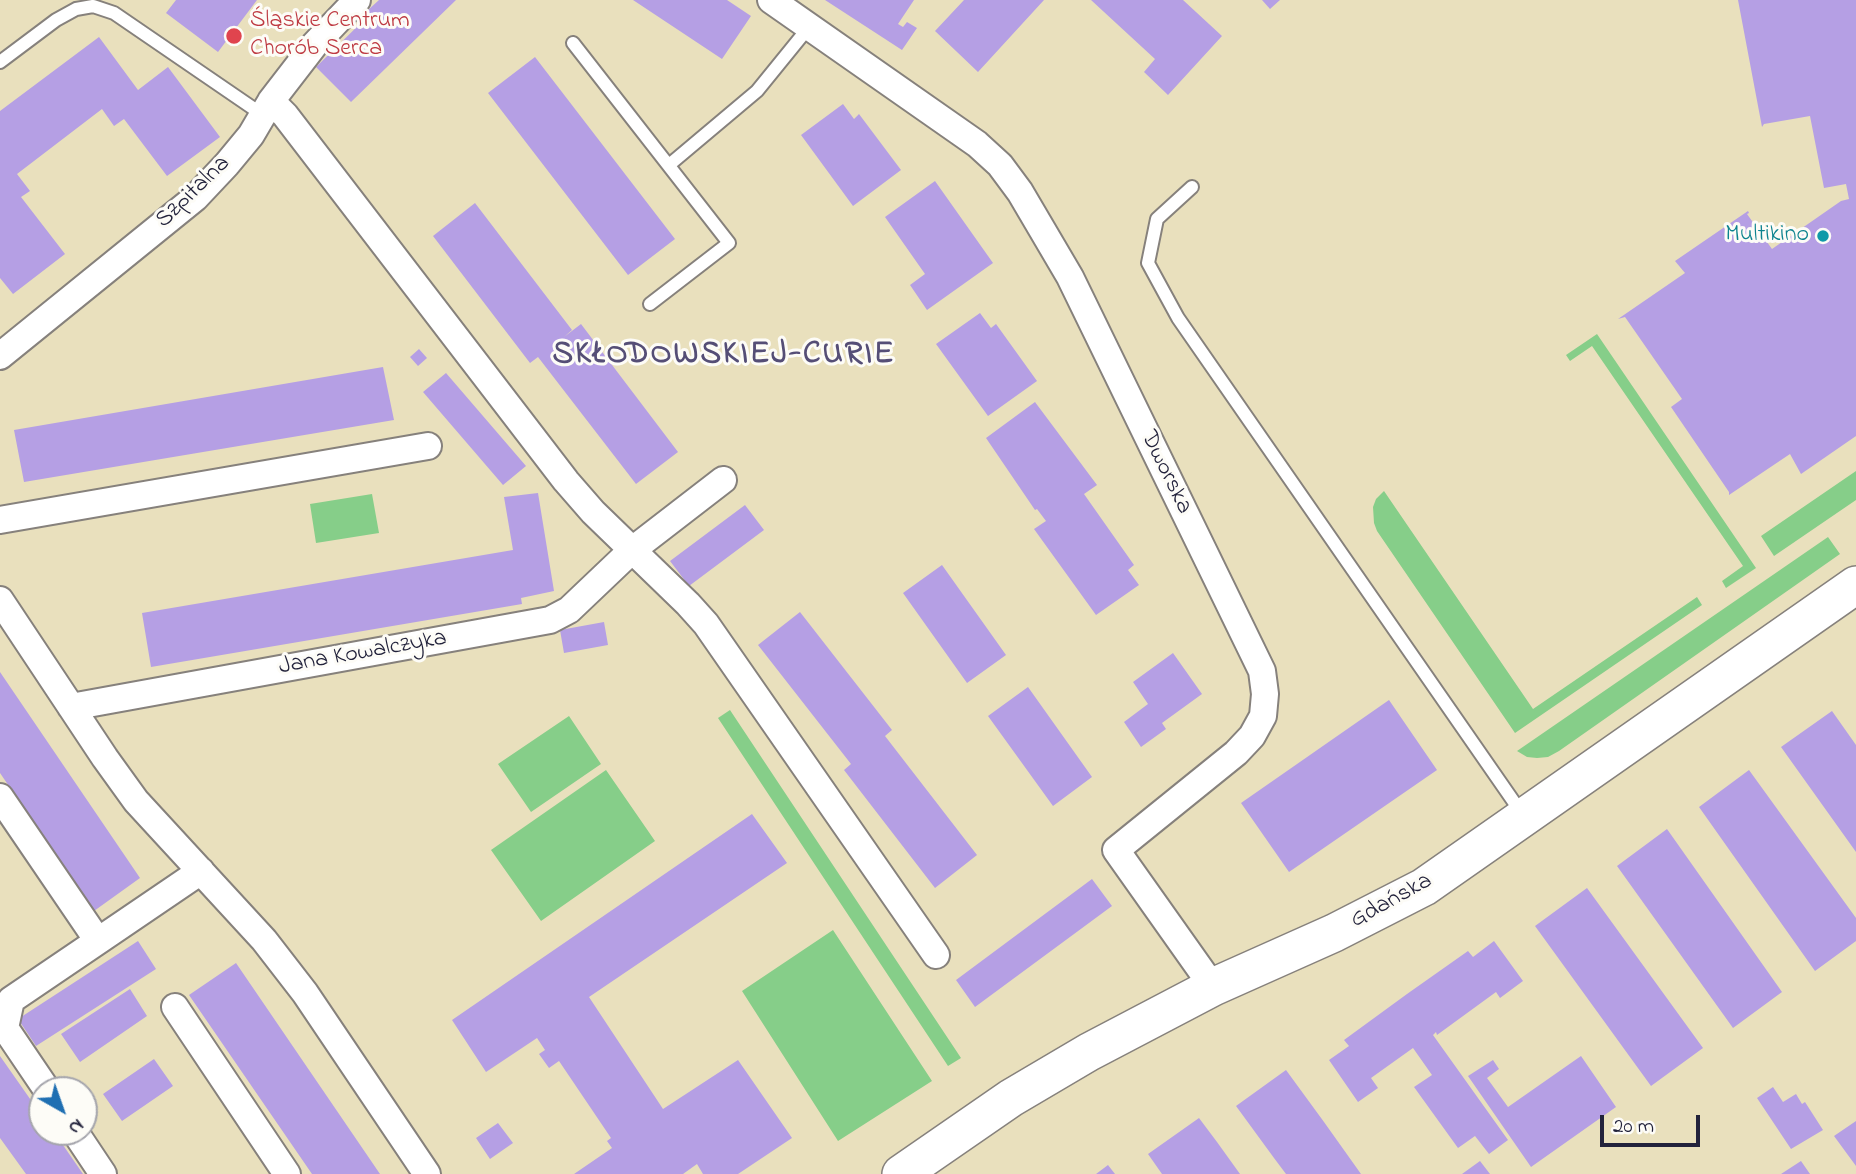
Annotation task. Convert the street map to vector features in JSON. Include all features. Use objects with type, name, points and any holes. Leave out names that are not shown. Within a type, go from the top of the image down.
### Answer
[{"type":"street","name":"Szpitalna","points":[[0,356],[195,198],[251,135],[267,108],[315,44],[357,0]]},
{"type":"street","name":"Dworska","points":[[771,0],[977,144],[1000,165],[1020,191],[1070,277],[1262,671],[1265,694],[1263,716],[1252,736],[1236,753],[1116,850],[1213,987]]},
{"type":"street","points":[[267,108],[285,115],[566,481],[631,551],[706,624],[936,955]]},
{"type":"street","points":[[0,520],[428,446]]},
{"type":"street","name":"Jana Kowalczyka","points":[[71,707],[550,620],[569,610],[631,551],[723,480]]},
{"type":"street","name":"Gdańska","points":[[901,1174],[1011,1098],[1048,1076],[1213,987],[1334,933],[1424,887],[1856,585]]},
{"type":"street","points":[[0,600],[136,801],[264,940],[305,993],[427,1174]]},
{"type":"street","points":[[0,797],[98,941]]},
{"type":"street","points":[[38,1076],[5,1028],[11,1000],[201,871]]},
{"type":"street","points":[[175,1007],[287,1174]]},
{"type":"street","points":[[84,1146],[103,1174]]},
{"type":"lane","points":[[0,62],[56,20],[76,9],[93,6],[114,13],[267,108]]},
{"type":"lane","points":[[668,165],[757,91],[809,27]]},
{"type":"lane","points":[[573,43],[729,243],[650,304]]},
{"type":"lane","points":[[1192,187],[1157,219],[1148,263],[1178,318],[1525,818]]},
{"type":"green space","points":[[1597,334],[1756,568],[1726,588],[1722,581],[1743,566],[1592,346],[1570,361],[1566,355]]},
{"type":"green space","points":[[1856,471],[1856,500],[1774,556],[1761,536]]},
{"type":"green space","points":[[1384,491],[1533,709],[1697,597],[1702,605],[1515,733],[1377,531],[1373,507]]},
{"type":"green space","points":[[372,494],[379,533],[316,543],[310,504]]},
{"type":"green space","points":[[1828,537],[1840,554],[1559,751],[1548,757],[1537,758],[1527,757],[1517,751]]},
{"type":"green space","points":[[730,710],[961,1058],[948,1066],[718,718]]},
{"type":"green space","points":[[569,716],[601,764],[531,812],[498,764]]},
{"type":"green space","points":[[606,770],[655,841],[541,921],[491,850]]},
{"type":"green space","points":[[833,930],[932,1081],[838,1141],[742,991]]},
{"type":"building","points":[[176,0],[257,0],[218,52],[166,13]]},
{"type":"building","points":[[379,0],[456,0],[351,102],[316,67],[370,14],[367,11]]},
{"type":"building","points":[[633,0],[727,0],[751,16],[722,59]]},
{"type":"building","points":[[825,0],[914,0],[898,24],[903,27],[907,22],[917,28],[902,50]]},
{"type":"building","points":[[964,0],[1044,0],[978,72],[935,31]]},
{"type":"building","points":[[1091,0],[1183,0],[1222,36],[1168,95],[1144,72],[1155,59]]},
{"type":"building","points":[[1262,0],[1280,0],[1270,9]]},
{"type":"building","name":"Multikino","points":[[1738,0],[1856,0],[1856,436],[1801,474],[1790,454],[1729,495],[1671,407],[1682,399],[1625,317],[1618,319],[1685,273],[1675,261],[1748,211],[1747,214],[1772,249],[1841,201],[1849,199],[1846,184],[1824,188],[1810,116],[1764,124],[1762,127]]},
{"type":"building","points":[[99,37],[138,90],[168,67],[220,137],[167,176],[124,119],[114,126],[102,109],[17,174],[30,191],[21,197],[65,254],[13,294],[0,278],[0,111]]},
{"type":"building","points":[[535,57],[675,239],[628,275],[488,93]]},
{"type":"building","points":[[843,104],[854,119],[859,114],[901,170],[853,206],[801,135]]},
{"type":"building","points":[[935,181],[993,263],[927,310],[910,285],[925,274],[885,217]]},
{"type":"building","points":[[475,203],[572,330],[564,337],[581,324],[678,452],[636,484],[538,357],[530,363],[433,236]]},
{"type":"building","points":[[980,313],[991,328],[996,324],[1037,381],[988,416],[936,344]]},
{"type":"building","points":[[419,349],[427,358],[418,366],[410,357]]},
{"type":"building","points":[[383,367],[394,420],[24,482],[14,430]]},
{"type":"building","points":[[446,373],[526,466],[503,485],[423,392]]},
{"type":"building","points":[[1035,402],[1097,485],[1084,494],[1134,565],[1128,570],[1139,585],[1096,615],[1034,529],[1046,521],[1037,509],[1035,510],[986,438]]},
{"type":"building","points":[[538,493],[554,591],[521,598],[522,604],[151,667],[142,613],[513,550],[504,497]]},
{"type":"building","points":[[745,505],[764,530],[689,586],[670,561]]},
{"type":"building","points":[[942,565],[1006,655],[967,683],[903,593]]},
{"type":"building","points":[[800,612],[892,730],[885,736],[977,855],[935,888],[844,770],[851,764],[758,645]]},
{"type":"building","points":[[604,622],[608,645],[564,653],[560,630]]},
{"type":"building","points":[[1173,653],[1202,694],[1162,723],[1166,729],[1141,747],[1124,722],[1148,704],[1133,682]]},
{"type":"building","points":[[0,672],[140,878],[94,911],[0,773]]},
{"type":"building","points":[[1028,687],[1092,777],[1053,806],[988,716]]},
{"type":"building","points":[[1389,700],[1437,770],[1289,872],[1241,803]]},
{"type":"building","points":[[1832,711],[1856,745],[1856,852],[1781,747]]},
{"type":"building","points":[[1749,770],[1856,918],[1856,941],[1815,971],[1699,807]]},
{"type":"building","points":[[752,814],[787,863],[589,997],[663,1109],[738,1060],[792,1138],[738,1174],[703,1174],[697,1164],[683,1174],[574,1174],[612,1148],[607,1141],[611,1138],[559,1061],[549,1068],[539,1054],[545,1050],[537,1038],[486,1072],[452,1020]]},
{"type":"building","points":[[1667,829],[1782,992],[1733,1028],[1617,866]]},
{"type":"building","points":[[1092,879],[1112,906],[975,1007],[956,980]]},
{"type":"building","points":[[1587,888],[1703,1048],[1651,1086],[1535,926]]},
{"type":"building","points":[[138,941],[156,969],[36,1046],[18,1019]]},
{"type":"building","points":[[1494,941],[1523,981],[1500,998],[1496,992],[1437,1035],[1436,1032],[1433,1035],[1508,1140],[1489,1154],[1475,1136],[1458,1148],[1414,1087],[1432,1075],[1413,1048],[1371,1078],[1378,1088],[1358,1102],[1329,1060],[1349,1046],[1344,1040],[1407,994],[1468,951],[1473,957]]},
{"type":"building","points":[[236,963],[380,1174],[312,1174],[189,995]]},
{"type":"building","points":[[130,989],[147,1016],[80,1062],[61,1034]]},
{"type":"building","points":[[0,1056],[28,1096],[28,1146],[64,1146],[83,1174],[26,1174],[0,1138]]},
{"type":"building","points":[[1581,1056],[1616,1107],[1531,1167],[1468,1076],[1493,1060],[1499,1069],[1487,1078],[1508,1107]]},
{"type":"building","points":[[154,1059],[173,1086],[122,1121],[103,1094]]},
{"type":"building","points":[[1286,1070],[1361,1174],[1286,1174],[1236,1106]]},
{"type":"building","points":[[1773,1087],[1783,1102],[1796,1094],[1802,1104],[1805,1102],[1823,1130],[1791,1149],[1757,1098]]},
{"type":"building","points":[[1199,1118],[1240,1174],[1162,1174],[1148,1154]]},
{"type":"building","points":[[1856,1121],[1856,1166],[1834,1136]]},
{"type":"building","points":[[498,1123],[513,1143],[490,1159],[476,1138]]},
{"type":"building","points":[[1480,1161],[1490,1174],[1462,1174]]},
{"type":"building","points":[[1801,1161],[1810,1174],[1781,1174]]},
{"type":"building","points":[[1108,1165],[1115,1174],[1096,1174]]},
{"type":"place","name":"Śląskie Centrum Chorób Serca","points":[[234,36]]},
{"type":"place","name":"Multikino","points":[[1823,236]]},
{"type":"district","name":"SKŁODOWSKIEJ-CURIE","points":[[724,357]]}]
